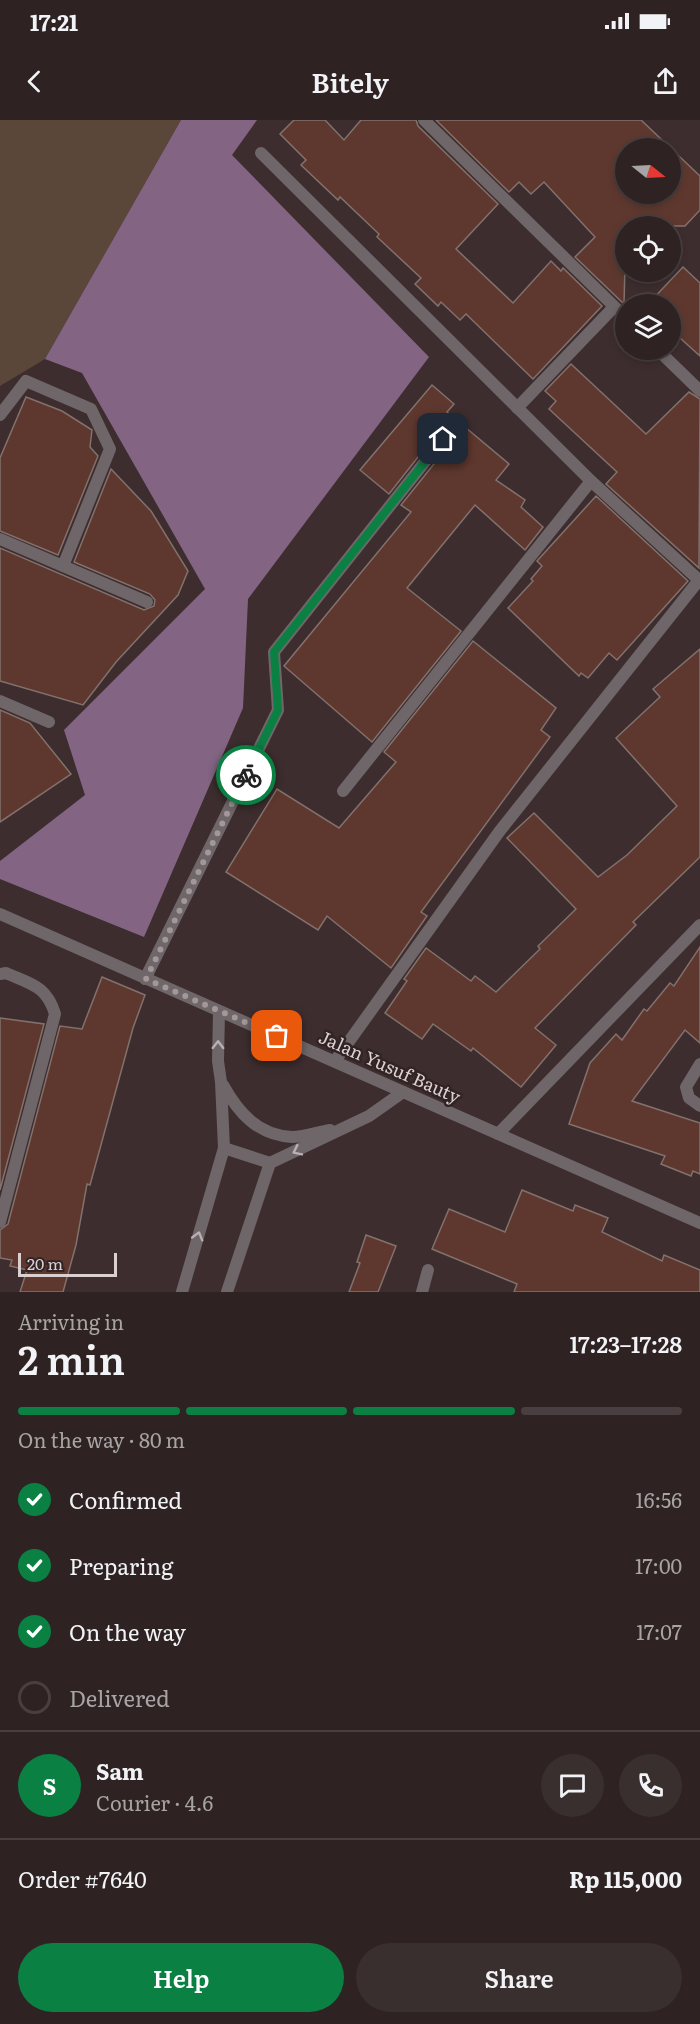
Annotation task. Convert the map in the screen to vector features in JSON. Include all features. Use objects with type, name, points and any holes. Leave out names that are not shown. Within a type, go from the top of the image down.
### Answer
[{"type":"street","points":[[424,120],[614,307],[517,408]]},
{"type":"street","points":[[261,153],[591,481],[700,581],[499,832],[335,1061]]},
{"type":"street","points":[[668,360],[700,391]]},
{"type":"street","points":[[0,415],[26,381],[91,409],[110,449],[63,566]]},
{"type":"street","points":[[146,979],[278,710],[274,652],[443,439]]},
{"type":"street","points":[[343,792],[591,481]]},
{"type":"street","points":[[0,538],[147,602]]},
{"type":"street","points":[[0,701],[49,722]]},
{"type":"street","name":"Jalan Yusuf Bauty","points":[[0,914],[700,1223]]},
{"type":"street","points":[[498,1134],[700,925]]},
{"type":"street","points":[[0,974],[6,973],[42,989],[51,1000],[54,1014],[0,1222]]},
{"type":"street","points":[[182,1292],[224,1148],[218,1061],[219,1012]]},
{"type":"street","points":[[700,1064],[686,1087],[689,1098],[700,1106]]},
{"type":"street","points":[[221,1082],[238,1111],[260,1128],[292,1137],[346,1127]]},
{"type":"street","points":[[224,1148],[270,1163],[369,1116],[403,1092]]},
{"type":"street","points":[[226,1292],[270,1163]]},
{"type":"street","points":[[422,1292],[428,1270]]},
{"type":"shaded area","points":[[0,120],[181,120],[45,359],[0,386]]},
{"type":"shaded area","points":[[181,120],[257,120],[232,155],[429,357],[248,599],[243,708],[144,937],[0,879],[0,861],[85,795],[64,730],[205,589],[82,373],[45,359]]},
{"type":"building","points":[[294,120],[325,120],[344,140],[361,120],[416,120],[418,126],[498,204],[456,249],[513,303],[551,261],[561,271],[563,268],[602,306],[533,379],[466,314],[460,320],[441,302],[438,306],[415,284],[421,278],[377,237],[379,234],[340,197],[338,200],[301,165],[306,160],[280,134]]},
{"type":"building","points":[[436,120],[641,120],[660,138],[615,138],[615,204],[681,204],[681,158],[700,176],[700,210],[685,226],[681,226],[681,216],[615,216],[615,282],[625,282],[624,294],[615,295],[575,257],[595,237],[544,182],[531,194],[519,182],[509,192]]},
{"type":"building","points":[[683,267],[700,283],[700,356],[681,339],[681,294],[657,294],[669,282],[681,282]]},
{"type":"building","points":[[571,364],[646,434],[689,392],[700,399],[699,568],[606,484],[617,472],[549,409],[556,401],[545,391]]},
{"type":"building","points":[[432,385],[454,404],[447,412],[509,464],[496,480],[525,500],[521,507],[543,527],[525,550],[475,505],[407,588],[461,631],[372,742],[284,666],[411,512],[401,505],[450,444],[451,437],[448,432],[437,433],[389,494],[360,470]]},
{"type":"building","points":[[26,397],[62,411],[92,430],[90,447],[98,456],[58,555],[0,531],[0,458]]},
{"type":"building","points":[[111,469],[151,511],[188,571],[178,595],[116,662],[83,705],[0,681],[0,548],[144,610],[154,606],[155,600],[150,594],[74,562]]},
{"type":"building","points":[[596,496],[688,581],[617,660],[609,653],[588,678],[581,673],[579,676],[508,608],[533,581],[531,579],[542,566],[537,561]]},
{"type":"building","points":[[473,641],[556,708],[541,730],[550,737],[421,912],[427,916],[391,968],[327,916],[318,930],[226,872],[277,789],[339,828],[396,762],[384,752]]},
{"type":"building","points":[[700,649],[700,857],[633,922],[636,925],[535,1028],[556,1045],[521,1087],[473,1048],[471,1051],[433,1024],[422,1039],[385,1013],[407,981],[404,979],[426,948],[471,981],[475,976],[496,992],[540,949],[538,946],[576,909],[507,838],[534,813],[598,877],[627,855],[677,806],[616,738],[660,697],[653,689]]},
{"type":"building","points":[[0,710],[30,723],[71,774],[0,822]]},
{"type":"building","points":[[700,947],[700,1043],[685,1030],[632,1101],[700,1123],[700,1174],[693,1171],[691,1176],[661,1164],[665,1156],[569,1124],[590,1063],[616,1034],[622,1040],[644,1009],[647,1011],[670,983],[674,986]]},
{"type":"building","points":[[102,977],[145,995],[133,1028],[90,1185],[87,1184],[76,1245],[63,1292],[20,1292],[27,1270],[10,1266],[12,1260],[0,1258],[0,1230],[8,1224],[60,1026],[82,1029]]},
{"type":"building","points":[[0,1018],[44,1024],[0,1190]]},
{"type":"building","points":[[522,1190],[573,1211],[575,1205],[608,1218],[602,1232],[662,1261],[664,1255],[700,1270],[700,1292],[514,1292],[517,1284],[432,1249],[449,1209],[505,1232]]},
{"type":"building","points":[[366,1235],[396,1246],[378,1292],[349,1292],[360,1263],[357,1262]]},
{"type":"way so far","points":[[246,775],[146,979],[277,1036]]},
{"type":"route","points":[[246,775],[278,710],[274,652],[443,439]]}]
